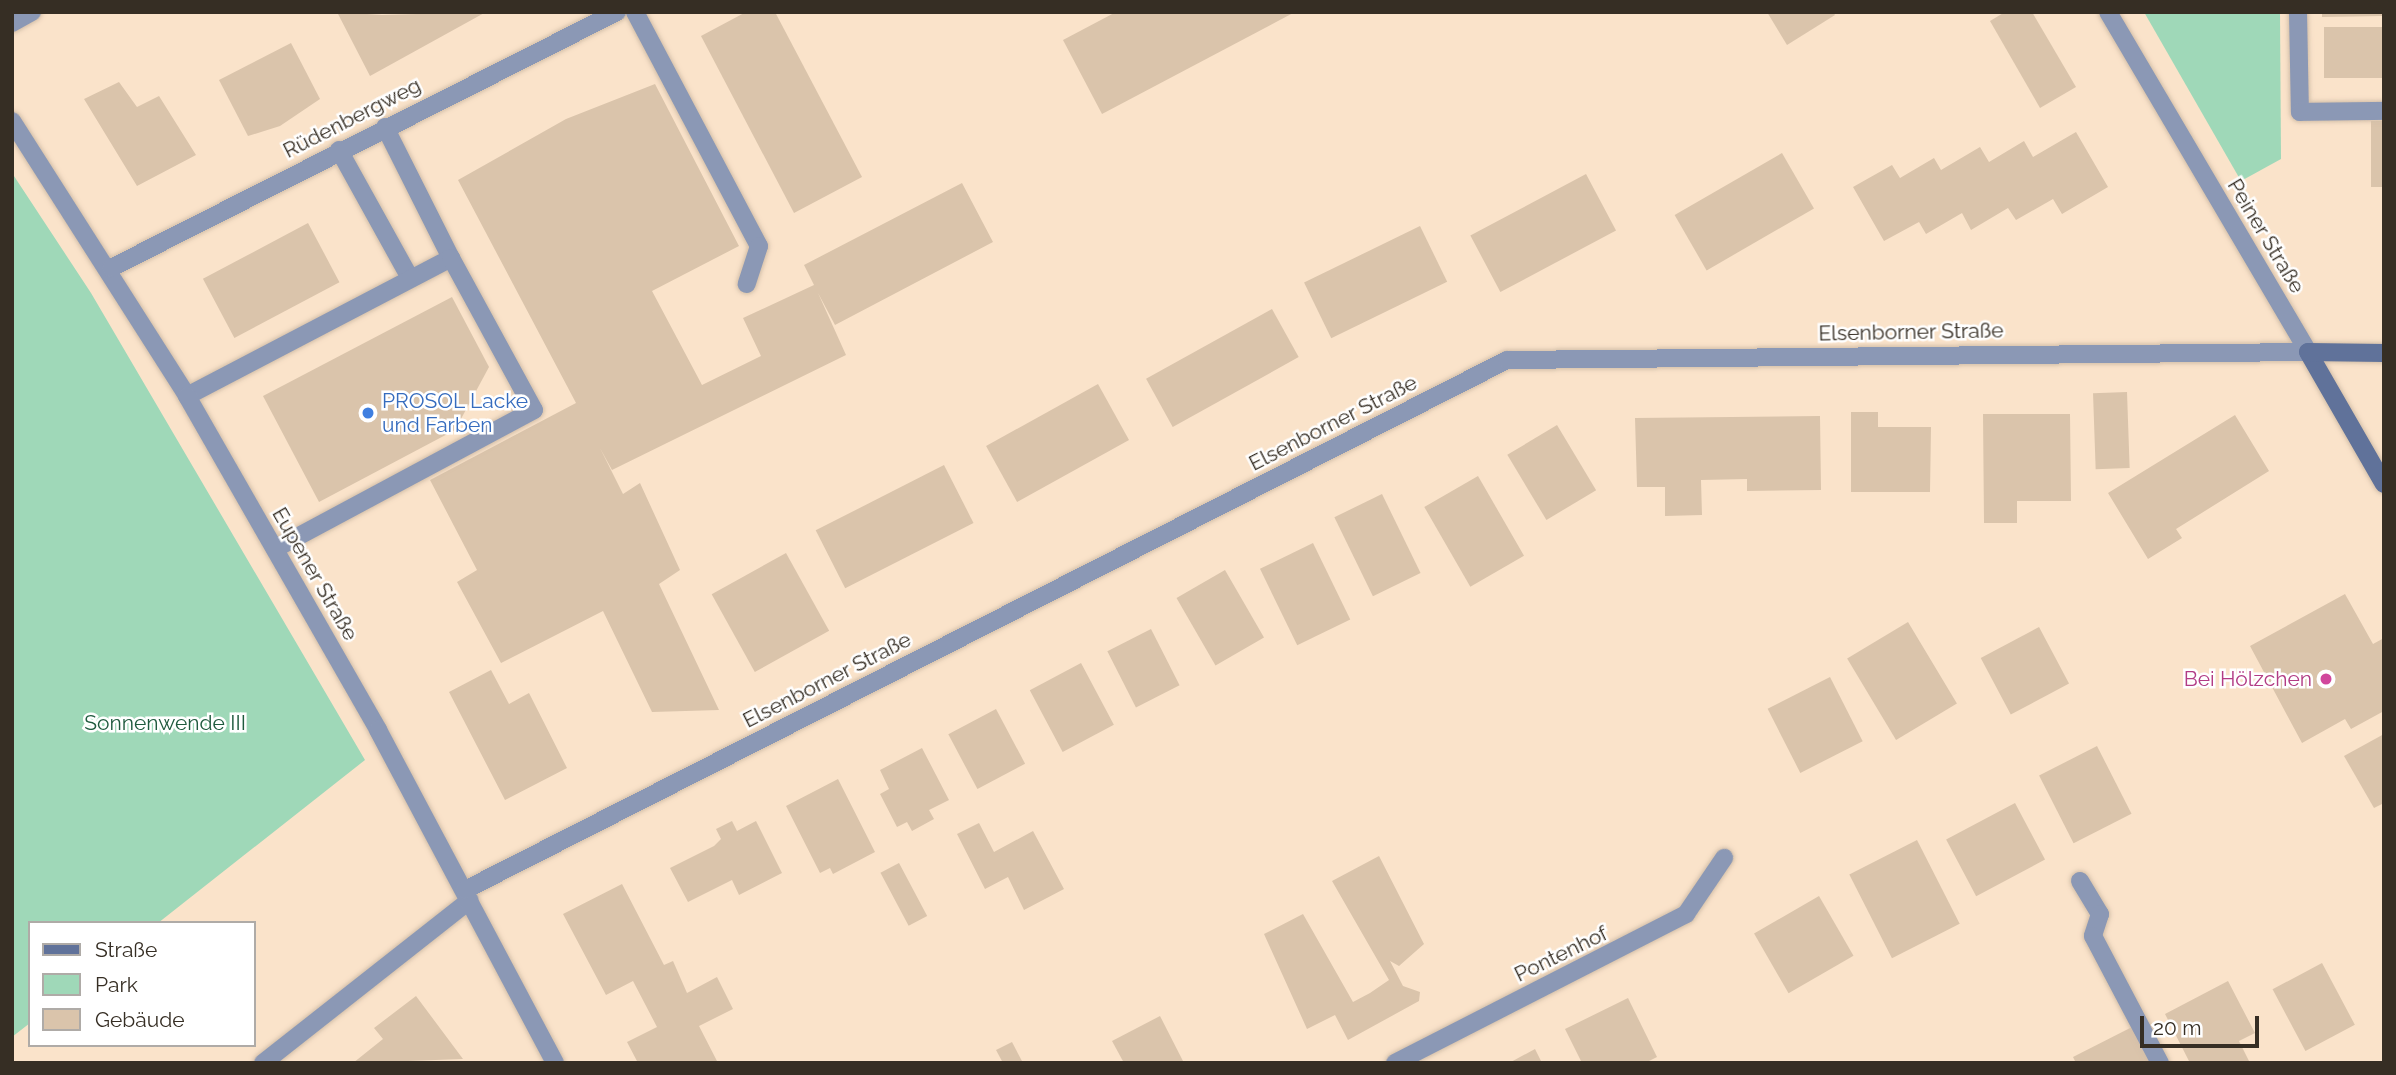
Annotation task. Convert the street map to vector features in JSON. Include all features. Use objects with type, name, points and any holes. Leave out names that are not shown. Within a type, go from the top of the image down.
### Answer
[{"type":"street","points":[[12,23],[32,12]]},
{"type":"street","name":"Rüdenbergweg","points":[[111,268],[384,127],[617,12]]},
{"type":"street","points":[[635,12],[759,246],[747,284]]},
{"type":"street","name":"Peiner Straße","points":[[2108,12],[2384,484]]},
{"type":"street","points":[[2298,12],[2300,112],[2384,111]]},
{"type":"street","name":"Eupener Straße","points":[[12,121],[111,268],[187,396],[468,895],[555,1063]]},
{"type":"street","points":[[275,549],[534,410],[451,258],[384,127]]},
{"type":"street","points":[[340,150],[411,278]]},
{"type":"street","points":[[187,396],[451,258]]},
{"type":"street","points":[[2308,352],[2384,353]]},
{"type":"street","name":"Elsenborner Straße","points":[[263,1063],[468,895],[1507,360],[2308,352]]},
{"type":"street","name":"Pontenhof","points":[[1395,1063],[1686,914],[1724,858]]},
{"type":"street","points":[[2080,881],[2100,915],[2093,936],[2160,1063]]},
{"type":"green space","points":[[2144,12],[2280,12],[2281,159],[2241,181]]},
{"type":"green space","name":"Sonnenwende III","points":[[12,173],[91,293],[365,760],[161,921],[28,921],[28,1025],[12,1037]]},
{"type":"building","points":[[337,12],[382,15],[486,12],[370,76]]},
{"type":"building","points":[[746,12],[775,12],[862,177],[794,213],[701,36]]},
{"type":"building","points":[[1116,12],[1295,12],[1102,114],[1063,40]]},
{"type":"building","points":[[1767,12],[1833,12],[1835,15],[1787,45]]},
{"type":"building","points":[[2005,12],[2032,12],[2076,87],[2040,108],[1990,21]]},
{"type":"building","points":[[2322,12],[2382,12],[2383,16],[2322,17]]},
{"type":"building","points":[[2324,27],[2384,27],[2384,78],[2324,78]]},
{"type":"building","points":[[291,43],[320,99],[280,126],[248,136],[219,80]]},
{"type":"building","points":[[119,82],[137,107],[159,96],[196,155],[137,186],[84,99]]},
{"type":"building","points":[[655,84],[739,246],[652,291],[702,385],[761,356],[743,318],[814,285],[804,265],[962,183],[993,242],[835,325],[818,293],[846,355],[612,470],[600,448],[623,494],[640,483],[680,570],[659,584],[719,710],[652,712],[603,611],[501,663],[457,582],[477,570],[430,480],[576,403],[458,180],[566,119]]},
{"type":"building","points":[[2371,121],[2384,121],[2384,187],[2371,187]]},
{"type":"building","points":[[2076,132],[2108,187],[2062,214],[2053,199],[2016,220],[2008,208],[1971,230],[1962,213],[1926,234],[1919,222],[1884,241],[1853,187],[1892,165],[1900,178],[1934,158],[1941,170],[1980,147],[1989,162],[2024,141],[2033,157]]},
{"type":"building","points":[[1782,153],[1814,208],[1707,270],[1675,215]]},
{"type":"building","points":[[1586,174],[1616,231],[1500,292],[1470,236]]},
{"type":"building","points":[[308,223],[339,282],[234,338],[203,279]]},
{"type":"building","points":[[1420,226],[1447,282],[1331,338],[1304,283]]},
{"type":"building","name":"PROSOL Lacke und Farben","points":[[452,297],[489,367],[455,430],[319,502],[263,396]]},
{"type":"building","points":[[1272,309],[1299,357],[1173,427],[1146,379]]},
{"type":"building","points":[[1098,384],[1129,440],[1017,502],[986,446]]},
{"type":"building","points":[[2127,392],[2130,468],[2096,469],[2093,393]]},
{"type":"building","points":[[1851,412],[1878,412],[1878,427],[1931,427],[1930,492],[1851,492]]},
{"type":"building","points":[[1983,414],[2070,414],[2071,501],[2017,501],[2017,523],[1984,523]]},
{"type":"building","points":[[2235,415],[2269,471],[2176,529],[2182,538],[2148,559],[2108,493]]},
{"type":"building","points":[[1820,416],[1821,490],[1747,491],[1747,479],[1701,480],[1702,515],[1665,516],[1665,487],[1637,487],[1635,418]]},
{"type":"building","points":[[1557,425],[1596,490],[1546,520],[1507,455]]},
{"type":"building","points":[[944,465],[974,523],[845,588],[816,530]]},
{"type":"building","points":[[1478,476],[1524,556],[1470,587],[1424,507]]},
{"type":"building","points":[[1382,494],[1421,573],[1373,596],[1334,517]]},
{"type":"building","points":[[1313,543],[1350,619],[1297,645],[1260,569]]},
{"type":"building","points":[[786,553],[829,631],[755,672],[712,594]]},
{"type":"building","points":[[1225,570],[1264,638],[1216,666],[1177,598]]},
{"type":"building","name":"Bei Hölzchen","points":[[2345,594],[2373,644],[2384,638],[2384,711],[2351,729],[2345,719],[2302,743],[2250,646]]},
{"type":"building","points":[[1908,622],[1957,703],[1896,740],[1847,659]]},
{"type":"building","points":[[2039,627],[2069,684],[2011,714],[1981,658]]},
{"type":"building","points":[[1151,629],[1180,685],[1136,707],[1107,651]]},
{"type":"building","points":[[1081,663],[1114,725],[1063,752],[1030,690]]},
{"type":"building","points":[[491,670],[509,704],[529,693],[567,768],[505,800],[449,692]]},
{"type":"building","points":[[1830,677],[1863,741],[1800,773],[1768,709]]},
{"type":"building","points":[[996,709],[1025,764],[977,789],[948,734]]},
{"type":"building","points":[[2384,734],[2384,803],[2374,808],[2344,756]]},
{"type":"building","points":[[2097,746],[2132,814],[2074,843],[2039,776]]},
{"type":"building","points":[[922,748],[949,800],[929,810],[934,819],[912,831],[907,822],[897,827],[880,794],[889,789],[880,770]]},
{"type":"building","points":[[838,779],[875,852],[833,874],[830,868],[820,873],[786,806]]},
{"type":"building","points":[[2015,803],[2045,860],[1976,896],[1946,840]]},
{"type":"building","points":[[732,821],[737,831],[756,821],[782,873],[739,895],[732,880],[688,902],[670,868],[714,846],[721,839],[716,829]]},
{"type":"building","points":[[979,823],[994,852],[1033,831],[1064,889],[1024,910],[1008,877],[985,889],[957,834]]},
{"type":"building","points":[[1917,840],[1960,924],[1892,958],[1849,875]]},
{"type":"building","points":[[1379,856],[1424,944],[1399,966],[1390,961],[1403,986],[1420,992],[1419,1001],[1348,1040],[1335,1015],[1307,1029],[1264,934],[1303,914],[1353,1002],[1370,993],[1389,980],[1332,881]]},
{"type":"building","points":[[899,863],[927,916],[909,926],[880,873]]},
{"type":"building","points":[[622,884],[664,965],[673,961],[687,993],[717,977],[733,1009],[699,1026],[718,1063],[638,1063],[627,1042],[657,1027],[633,981],[606,995],[563,914]]},
{"type":"building","points":[[1819,896],[1854,956],[1789,993],[1754,934]]},
{"type":"building","points":[[2322,963],[2355,1025],[2305,1051],[2273,989]]},
{"type":"building","points":[[2228,981],[2255,1033],[2239,1041],[2250,1063],[2190,1063],[2165,1014]]},
{"type":"building","points":[[416,996],[463,1059],[353,1063],[383,1039],[374,1028]]},
{"type":"building","points":[[1628,998],[1657,1057],[1645,1063],[1582,1063],[1565,1029]]},
{"type":"building","points":[[1160,1016],[1184,1063],[1124,1063],[1112,1041]]},
{"type":"building","points":[[2134,1026],[2153,1063],[2076,1063],[2073,1057]]},
{"type":"building","points":[[1012,1042],[1023,1063],[1003,1063],[996,1050]]},
{"type":"building","points":[[1535,1049],[1542,1063],[1509,1063]]},
{"type":"place","name":"PROSOL Lacke und Farben","points":[[368,413]]},
{"type":"place","name":"Bei Hölzchen","points":[[2326,679]]}]
